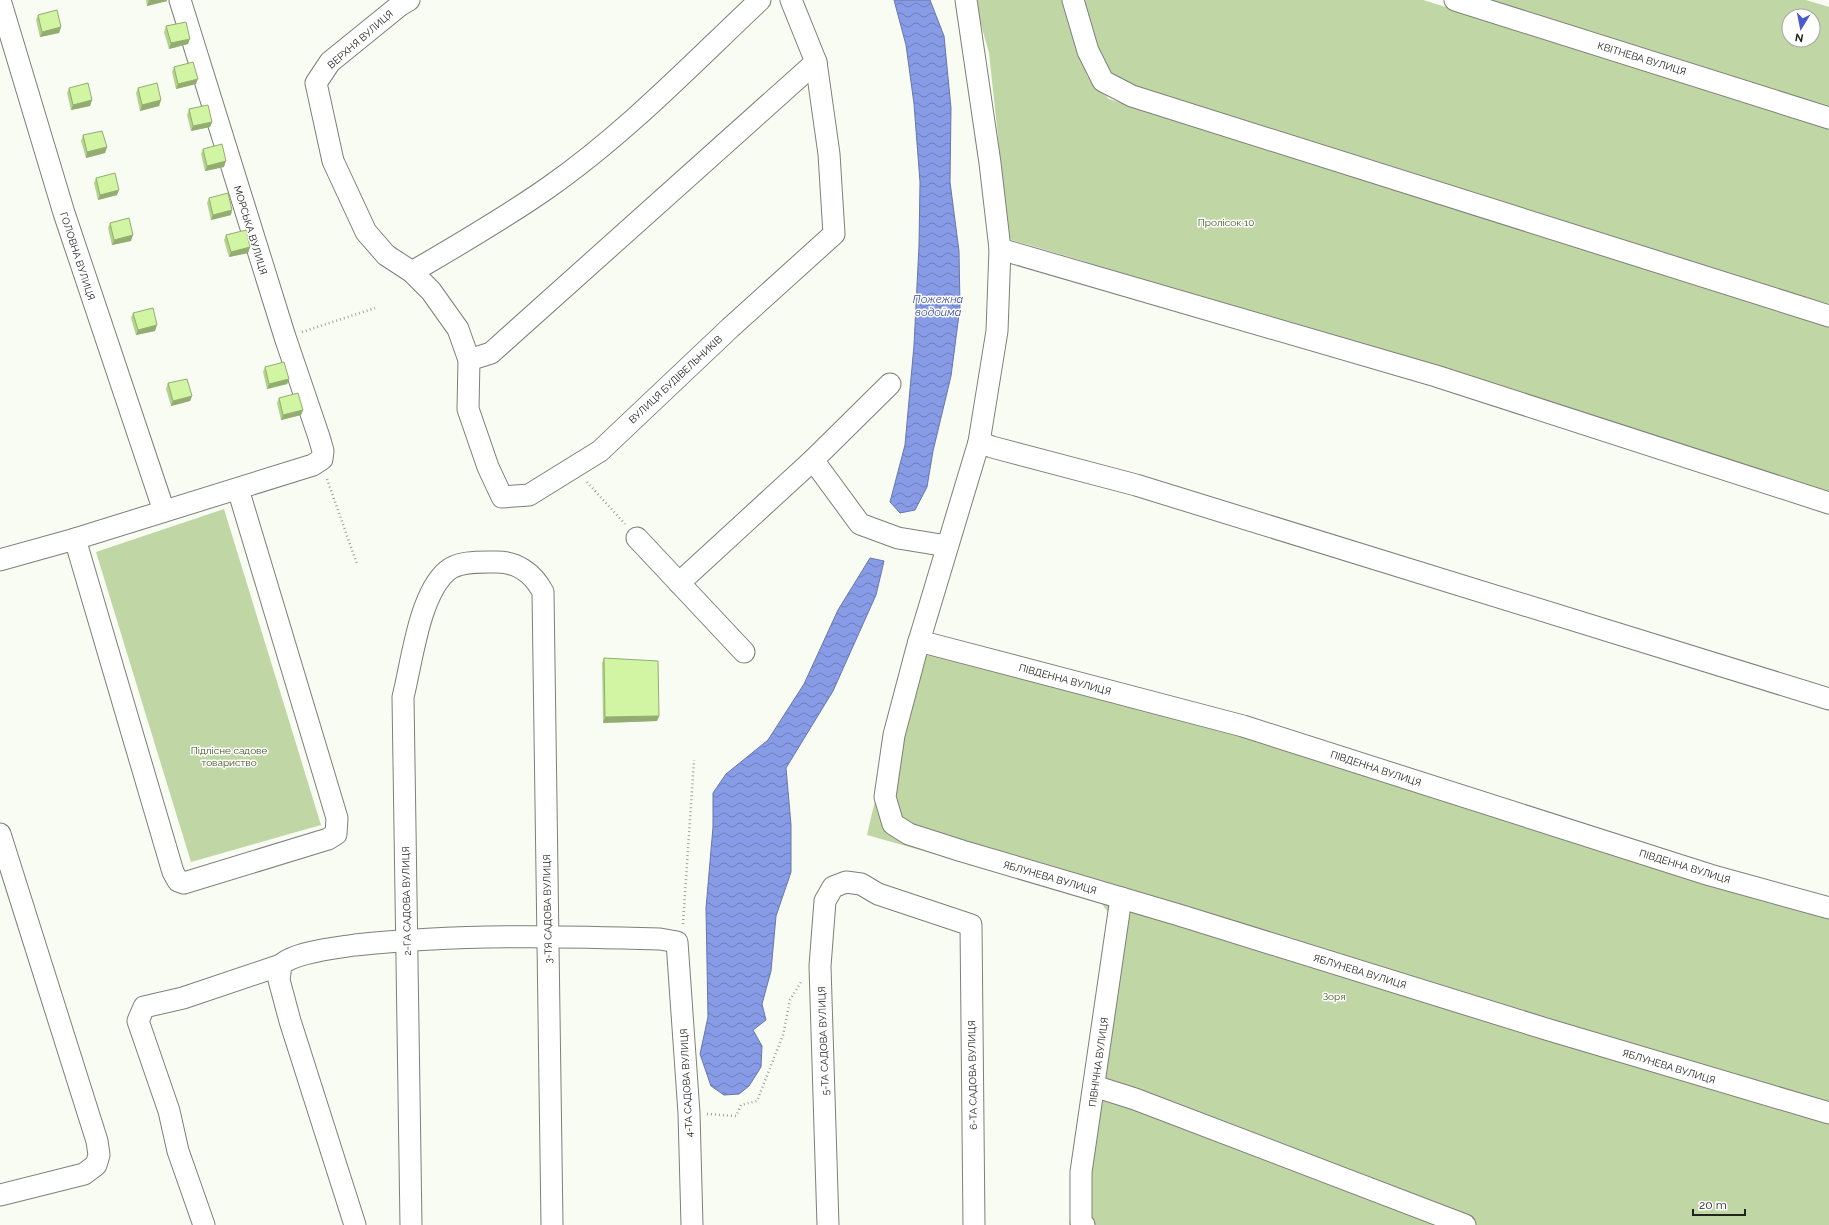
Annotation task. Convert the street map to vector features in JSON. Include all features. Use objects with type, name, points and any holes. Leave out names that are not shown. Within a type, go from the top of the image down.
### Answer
[{"type":"street","name":"ГОЛОВНА ВУЛИЦЯ","points":[[0,0],[64,214],[164,511]]},
{"type":"street","name":"МОРСЬКА ВУЛИЦЯ","points":[[180,0],[285,337],[319,437],[323,451],[322,459]]},
{"type":"street","points":[[760,0],[617,133],[555,182],[462,243],[412,272],[431,291],[458,329],[469,360],[491,353],[816,62],[791,0]]},
{"type":"street","points":[[919,641],[979,442],[997,332],[1000,249],[990,163],[966,0]]},
{"type":"street","points":[[1073,0],[1088,51],[1103,80],[1132,96],[1829,316]]},
{"type":"street","name":"КВІТНЕВА ВУЛИЦЯ","points":[[1455,0],[1829,118]]},
{"type":"street","name":"ВЕРХНЯ ВУЛИЦЯ","points":[[401,2],[330,62],[316,83],[333,161],[366,232],[386,255],[412,272]]},
{"type":"street","name":"ВУЛИЦЯ БУДІВЕЛЬНИКІВ","points":[[469,360],[468,409],[488,467],[502,497],[529,495],[600,451],[730,328],[834,234],[829,154],[816,62]]},
{"type":"street","points":[[1000,249],[1436,376],[1829,502]]},
{"type":"street","points":[[680,583],[813,460],[890,384]]},
{"type":"street","points":[[979,442],[992,447],[1136,485],[1829,699]]},
{"type":"street","points":[[1,556],[75,539],[238,489],[312,465],[322,459]]},
{"type":"street","points":[[813,460],[860,524],[898,538],[947,546]]},
{"type":"street","points":[[75,539],[172,872],[178,881],[184,883],[328,839],[336,834],[337,818],[238,489]]},
{"type":"street","points":[[637,538],[744,652]]},
{"type":"street","name":"3-ТЯ САДОВА ВУЛИЦЯ","points":[[437,582],[447,570],[464,563],[496,562],[522,568],[536,580],[543,592],[552,1225]]},
{"type":"street","name":"2-ГА САДОВА ВУЛИЦЯ","points":[[411,1225],[402,697],[410,669],[416,634],[424,610],[437,582]]},
{"type":"street","name":"ЯБЛУНЕВА ВУЛИЦЯ","points":[[919,641],[894,735],[884,797],[892,824],[910,834],[1546,1030],[1829,1113]]},
{"type":"street","name":"ПІВДЕННА ВУЛИЦЯ","points":[[919,641],[1243,726],[1710,875],[1829,908]]},
{"type":"street","points":[[0,834],[97,1141],[99,1155],[96,1165],[84,1174],[0,1195]]},
{"type":"street","name":"5-ТА САДОВА ВУЛИЦЯ","points":[[828,1225],[820,966],[825,901],[834,887],[846,882],[861,884]]},
{"type":"street","name":"6-ТА САДОВА ВУЛИЦЯ","points":[[861,884],[878,894],[971,925],[974,1225]]},
{"type":"street","name":"ПІВНІЧНА ВУЛИЦЯ","points":[[1084,1225],[1081,1222],[1081,1172],[1121,898]]},
{"type":"street","points":[[204,1225],[178,1151],[169,1111],[138,1021],[144,1006],[183,998],[281,965],[286,960],[328,949],[406,939],[547,936],[660,939],[677,942]]},
{"type":"street","name":"4-ТА САДОВА ВУЛИЦЯ","points":[[677,942],[689,1114],[692,1225]]},
{"type":"street","points":[[281,965],[279,980],[290,1022],[354,1225]]},
{"type":"street","points":[[1094,1086],[1135,1100],[1465,1225]]},
{"type":"path","points":[[285,337],[376,308]]},
{"type":"path","points":[[322,459],[323,469],[357,564]]},
{"type":"path","points":[[573,467],[637,538]]},
{"type":"path","points":[[677,942],[682,928],[694,760]]},
{"type":"path","points":[[689,1114],[736,1116],[741,1105],[757,1101],[783,1035],[790,1000],[799,984],[812,971],[820,966]]},
{"type":"green space","name":"Пролісок 10","points":[[974,0],[1064,0],[1087,76],[1109,99],[1829,323],[1829,495],[1189,297],[1080,260],[1005,238],[1000,155],[989,53]]},
{"type":"green space","points":[[1084,0],[1423,0],[1829,124],[1829,304],[1443,189],[1131,91],[1104,68]]},
{"type":"green space","points":[[1476,0],[1806,0],[1829,7],[1829,109]]},
{"type":"green space","name":"Підлісне садове товариство","points":[[224,509],[321,825],[191,862],[96,552]]},
{"type":"green space","name":"Зоря","points":[[914,632],[1829,903],[1829,1225],[1069,1225],[1112,918],[1100,901],[867,835]]},
{"type":"water","name":"Пожежна водойма","points":[[894,0],[930,0],[944,36],[951,108],[950,182],[959,251],[960,307],[951,376],[933,451],[927,487],[915,510],[900,513],[890,502],[905,445],[914,345],[919,246],[920,182],[914,104],[906,45]]},
{"type":"water","points":[[870,558],[884,561],[876,595],[833,691],[786,768],[791,825],[791,872],[776,916],[771,971],[762,1004],[766,1020],[753,1030],[762,1046],[761,1067],[749,1086],[739,1094],[724,1095],[711,1086],[700,1054],[708,1017],[706,908],[713,827],[713,793],[726,774],[768,740],[804,684],[838,610]]},
{"type":"building","points":[[57,10],[61,27],[42,32],[38,15]]},
{"type":"building","points":[[186,22],[190,39],[171,43],[166,26]]},
{"type":"building","points":[[193,62],[198,79],[178,84],[174,67]]},
{"type":"building","points":[[88,83],[92,100],[73,105],[69,88]]},
{"type":"building","points":[[157,83],[161,100],[142,105],[138,88]]},
{"type":"building","points":[[208,105],[212,122],[193,126],[189,109]]},
{"type":"building","points":[[102,131],[107,147],[87,152],[83,135]]},
{"type":"building","points":[[222,144],[226,161],[207,166],[203,149]]},
{"type":"building","points":[[115,173],[119,190],[100,195],[96,178]]},
{"type":"building","points":[[228,193],[232,210],[213,215],[209,198]]},
{"type":"building","points":[[129,218],[133,235],[114,240],[110,223]]},
{"type":"building","points":[[246,230],[250,247],[231,252],[226,235]]},
{"type":"building","points":[[153,308],[157,325],[138,330],[133,313]]},
{"type":"building","points":[[284,362],[289,379],[269,384],[265,367]]},
{"type":"building","points":[[187,379],[192,396],[173,401],[168,383]]},
{"type":"building","points":[[298,393],[303,410],[283,415],[279,398]]},
{"type":"building","points":[[604,658],[658,661],[659,716],[605,717]]}]
